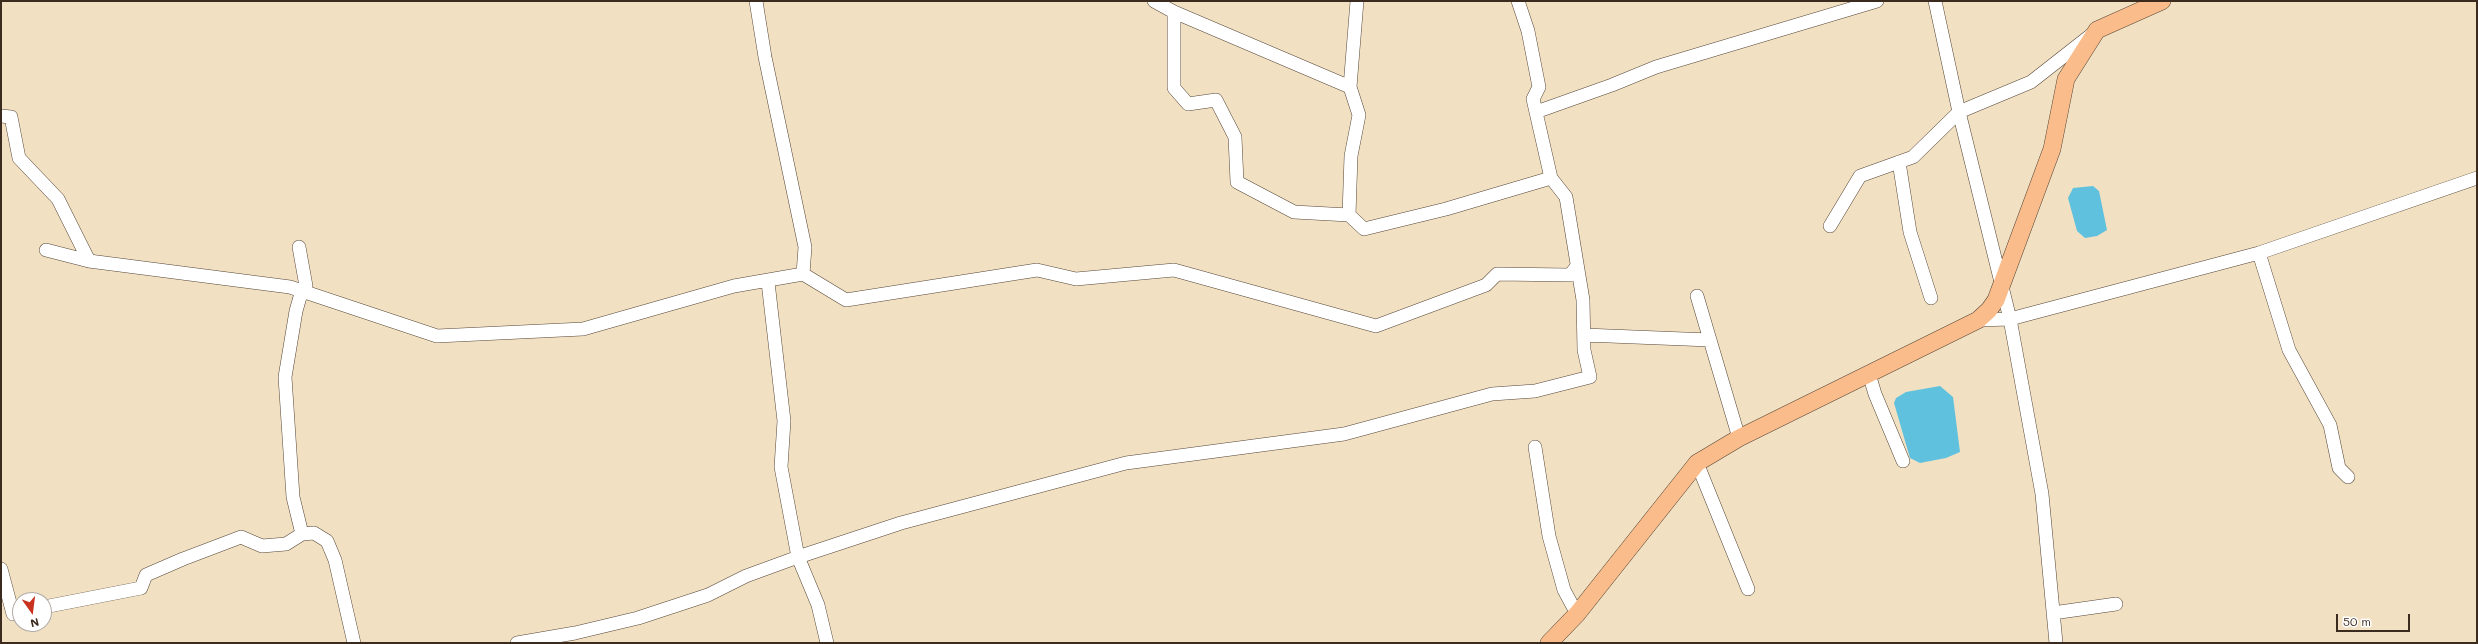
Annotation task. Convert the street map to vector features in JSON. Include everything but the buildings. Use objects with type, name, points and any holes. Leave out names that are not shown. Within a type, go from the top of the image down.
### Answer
[{"type":"main road","points":[[1549,643],[1577,614],[1697,463],[1739,438],[1978,320],[1996,300],[2052,149],[2066,79],[2097,30],[2162,1]]},
{"type":"street","points":[[756,1],[765,57],[806,248],[802,274]]},
{"type":"street","points":[[1154,1],[1174,12],[1350,87]]},
{"type":"street","points":[[1357,1],[1350,87],[1359,115],[1350,156],[1350,214],[1364,229],[1446,209],[1551,178]]},
{"type":"street","points":[[517,643],[575,633],[674,607],[798,557],[901,523],[1126,463],[1344,434],[1429,413],[1492,394],[1535,391],[1590,377],[1584,350],[1583,300],[1566,197],[1551,178],[1533,100],[1539,87],[1528,31],[1518,1]]},
{"type":"street","points":[[1536,112],[1612,86],[1656,67],[1877,1]]},
{"type":"street","points":[[1935,1],[1959,112],[2010,319],[2042,494],[2056,643]]},
{"type":"street","points":[[1174,12],[1174,88],[1188,104],[1216,100],[1235,137],[1237,182],[1294,212],[1350,214]]},
{"type":"street","points":[[1830,226],[1860,176],[1913,157],[1959,112],[2031,82],[2097,30]]},
{"type":"street","points":[[1,116],[11,117],[19,158],[58,199],[89,261]]},
{"type":"street","points":[[1899,162],[1910,232],[1931,298]]},
{"type":"street","points":[[1978,320],[2010,319],[2259,253],[2477,178]]},
{"type":"street","points":[[299,247],[306,286],[302,290],[296,311],[285,377],[293,497],[302,534]]},
{"type":"street","points":[[46,250],[89,261],[169,270],[302,290],[437,336],[583,329],[734,286],[768,282],[802,274],[846,300],[1037,270],[1076,279],[1174,270],[1376,326],[1486,286],[1497,274],[1570,275],[1577,266]]},
{"type":"street","points":[[2259,253],[2289,350],[2330,425],[2339,468],[2348,477]]},
{"type":"street","points":[[768,282],[784,421],[782,467],[798,557],[818,605],[827,643]]},
{"type":"street","points":[[1697,296],[1739,438]]},
{"type":"street","points":[[1584,335],[1710,340]]},
{"type":"street","points":[[1869,374],[1875,394],[1903,461]]},
{"type":"street","points":[[1535,447],[1549,536],[1564,590],[1577,614]]},
{"type":"street","points":[[1697,463],[1748,589]]},
{"type":"street","points":[[52,606],[141,588],[146,575],[241,537],[262,546],[286,544],[302,534],[314,533],[327,541],[335,560],[354,643]]},
{"type":"street","points":[[1,569],[11,615]]},
{"type":"street","points":[[2053,613],[2116,604]]},
{"type":"water","points":[[2093,186],[2099,191],[2107,230],[2097,236],[2085,238],[2077,231],[2068,198],[2073,188]]},
{"type":"water","points":[[1940,386],[1953,397],[1960,452],[1946,458],[1920,463],[1910,458],[1894,403],[1896,398],[1906,392]]}]
